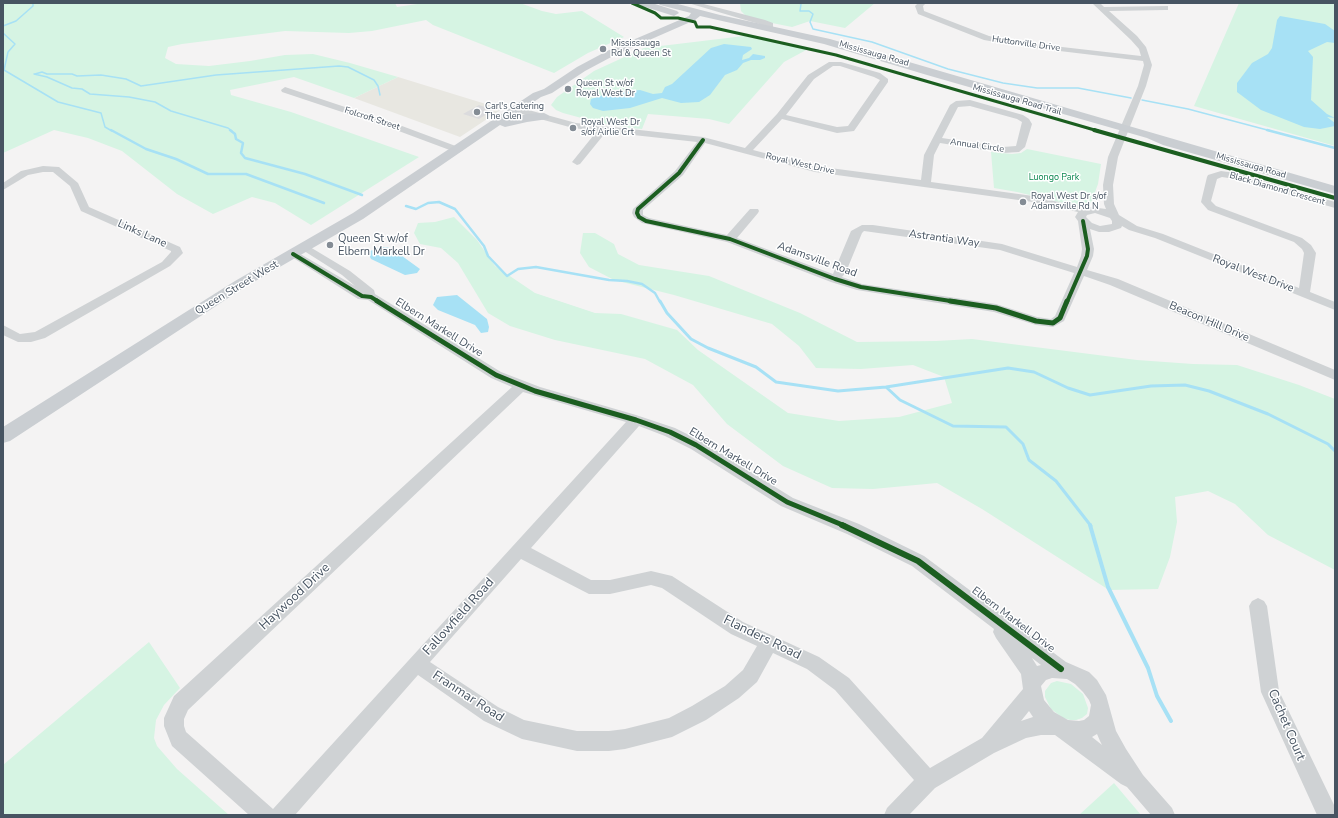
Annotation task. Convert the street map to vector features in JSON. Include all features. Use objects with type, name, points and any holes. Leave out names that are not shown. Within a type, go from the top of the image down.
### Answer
[{"type":"main road","points":[[636,3],[662,12],[668,17],[667,22],[646,34]]},
{"type":"main road","name":"Mississauga Road","points":[[642,3],[739,29],[830,49],[1123,130]]},
{"type":"main road","points":[[650,3],[691,16]]},
{"type":"main road","name":"Mississauga Road","points":[[663,3],[691,16],[770,27],[826,41],[1152,140],[1167,142],[1335,190]]},
{"type":"main road","name":"Queen Street West","points":[[628,45],[633,40],[646,34],[691,16]]},
{"type":"main road","name":"Queen Street West","points":[[3,436],[240,284],[358,216],[492,127],[498,120],[521,108],[545,99],[586,66],[691,16]]},
{"type":"main road","points":[[660,32],[680,26],[696,24],[734,30],[739,29]]},
{"type":"main road","points":[[505,123],[527,118],[549,116],[545,99]]},
{"type":"main road","name":"Queen Street West","points":[[492,127],[505,123],[521,108]]},
{"type":"street","points":[[692,3],[770,27]]},
{"type":"street","name":"Huttonville Drive","points":[[922,3],[919,6],[921,12],[987,38],[1018,44],[1146,59]]},
{"type":"street","points":[[1096,3],[1134,38],[1143,49],[1148,65],[1142,86],[1113,157],[1108,185],[1109,204],[1114,217]]},
{"type":"street","points":[[691,16],[707,7]]},
{"type":"street","points":[[1103,9],[1165,8]]},
{"type":"street","points":[[747,151],[767,131],[814,75],[829,65],[844,65],[884,79],[884,82],[851,129],[837,130],[780,116]]},
{"type":"street","name":"Folcroft Street","points":[[285,90],[399,128],[458,150]]},
{"type":"street","name":"Annual Circle","points":[[926,184],[927,161],[937,140],[954,106],[958,103],[970,103],[1020,117],[1026,121],[1027,124],[1020,147],[1016,150],[995,149],[937,140]]},
{"type":"street","name":"Royal West Drive","points":[[521,108],[576,126],[703,140],[815,169],[1033,199],[1067,207],[1101,211],[1133,228],[1159,236],[1170,242]]},
{"type":"street","points":[[577,162],[599,129]]},
{"type":"street","name":"Adamsville Road","points":[[703,140],[679,173],[638,209],[637,213],[639,217],[646,221],[730,239],[835,279],[873,289],[996,308],[1036,322],[1048,323],[1057,321],[1060,318],[1081,271],[1088,249],[1082,220]]},
{"type":"street","name":"Links Lane","points":[[3,187],[25,173],[43,169],[55,169],[74,185],[85,209],[176,249],[177,253],[166,264],[40,335],[31,338],[18,338],[3,329]]},
{"type":"street","name":"Black Diamond Crescent","points":[[1304,294],[1310,253],[1307,247],[1298,240],[1212,208],[1206,202],[1212,177],[1221,174],[1236,176],[1335,205]]},
{"type":"street","points":[[1082,220],[1081,214],[1097,206],[1108,185]]},
{"type":"street","name":"Royal West Drive","points":[[1028,199],[1065,212],[1093,227],[1131,232],[1170,242],[1335,306]]},
{"type":"street","points":[[730,239],[754,211]]},
{"type":"street","name":"Adamsville Road","points":[[1088,249],[1093,246],[1096,236],[1117,226],[1118,224],[1114,217]]},
{"type":"street","name":"Astrantia Way","points":[[835,279],[840,272],[858,229],[867,228],[1002,247],[1081,271]]},
{"type":"street","name":"Elbern Markell Drive","points":[[299,251],[362,296],[371,297],[484,368],[521,386],[636,420],[689,441],[787,502],[853,528],[918,561],[1061,669]]},
{"type":"street","name":"Beacon Hill Drive","points":[[1081,271],[1127,287],[1335,375]]},
{"type":"street","name":"Haywood Drive","points":[[265,815],[179,739],[174,726],[174,718],[181,703],[521,386]]},
{"type":"street","name":"Fallowfield Road","points":[[281,815],[636,420]]},
{"type":"street","name":"Flanders Road","points":[[519,550],[589,587],[610,587],[651,578],[666,580],[737,628],[813,663],[842,684],[928,781]]},
{"type":"street","name":"Cachet Court","points":[[1258,606],[1270,692],[1328,815]]},
{"type":"street","name":"Elbern Markell Drive","points":[[989,616],[1030,671],[1032,689]]},
{"type":"street","name":"Franmar Road","points":[[417,664],[491,714],[522,729],[577,741],[609,741],[625,740],[656,732],[678,724],[705,710],[732,692],[750,676],[769,642]]},
{"type":"street","points":[[987,746],[1032,689],[1035,679],[1045,670],[1061,669],[1071,672],[1082,678],[1097,695],[1107,734],[1136,782],[1165,815]]},
{"type":"street","points":[[1032,689],[1035,702],[1040,711],[1136,782]]},
{"type":"street","points":[[894,815],[928,781],[987,746],[1025,729],[1041,725],[1079,731],[1089,729],[1096,723],[1100,715],[1100,705]]},
{"type":"shaded area","points":[[398,77],[502,109],[460,137],[354,98]]},
{"type":"green space","points":[[3,3],[395,3],[397,7],[424,3],[520,3],[542,11],[556,14],[582,11],[624,37],[588,53],[554,73],[433,25],[426,20],[372,31],[349,33],[285,31],[168,47],[165,58],[176,64],[209,66],[285,55],[313,54],[398,77],[354,98],[294,77],[230,90],[231,95],[291,112],[419,157],[311,225],[275,203],[252,197],[213,214],[177,194],[122,151],[88,138],[54,130],[3,153]]},
{"type":"green space","points":[[740,3],[875,3],[845,28],[810,21],[792,27],[772,23],[747,17],[741,11]]},
{"type":"green space","points":[[1239,3],[1335,3],[1335,146],[1194,106]]},
{"type":"green space","points":[[744,36],[808,49],[784,62],[729,124],[709,119],[648,114],[642,129],[631,128],[600,123],[563,113],[556,110],[551,105],[557,97],[594,71],[644,48]]},
{"type":"green space","name":"Luongo Park","points":[[1027,149],[1101,164],[1098,184],[1091,203],[1082,205],[1068,204],[994,188],[991,152],[1012,154],[1021,153]]},
{"type":"green space","points":[[454,217],[477,240],[495,266],[535,293],[595,313],[621,314],[677,330],[698,350],[788,413],[839,421],[899,417],[952,403],[944,377],[913,365],[861,369],[816,368],[799,346],[772,324],[674,295],[614,280],[589,267],[580,253],[583,233],[595,233],[614,244],[618,254],[639,265],[709,276],[800,313],[857,342],[972,339],[1137,360],[1237,365],[1299,385],[1335,399],[1335,570],[1268,535],[1235,504],[1208,491],[1175,497],[1177,522],[1170,557],[1158,589],[1109,590],[982,509],[937,483],[873,489],[832,488],[783,466],[727,424],[693,385],[645,359],[555,340],[510,326],[488,313],[458,263],[441,248],[420,244],[414,233],[418,223],[435,222]]},
{"type":"green space","points":[[149,642],[180,688],[164,705],[156,720],[154,738],[157,746],[177,769],[229,815],[3,815],[3,765]]},
{"type":"green space","points":[[1057,681],[1071,684],[1083,694],[1088,708],[1087,714],[1082,718],[1070,720],[1063,718],[1051,709],[1045,697],[1045,691],[1051,683]]},
{"type":"green space","points":[[1114,783],[1141,815],[1079,815]]},
{"type":"water","points":[[1280,16],[1325,24],[1335,31],[1335,43],[1327,42],[1308,51],[1313,57],[1311,100],[1327,114],[1335,118],[1327,117],[1335,123],[1335,126],[1320,129],[1304,127],[1261,110],[1237,92],[1237,83],[1252,63],[1268,54],[1272,48],[1277,20]]},
{"type":"water","points":[[724,44],[751,47],[752,49],[743,55],[742,60],[749,58],[753,54],[765,56],[765,58],[743,63],[737,70],[725,75],[710,95],[699,102],[681,103],[662,98],[630,108],[603,111],[593,108],[590,104],[591,99],[609,93],[640,90],[653,94],[662,93],[665,87],[672,84],[711,48]]},
{"type":"water","points":[[381,247],[391,248],[420,269],[417,273],[405,275],[371,259],[369,255],[370,251]]},
{"type":"water","points":[[457,295],[487,319],[489,327],[488,332],[481,333],[475,325],[438,310],[433,305],[437,297]]},
{"type":"building","name":"Carl's Catering The Glen","points":[[479,105],[493,110],[479,119],[463,114]]},
{"type":"waterway","points":[[3,26],[16,21],[33,6],[33,3]]},
{"type":"waterway","points":[[799,3],[801,4],[800,11],[809,11],[813,14],[810,22],[813,29],[872,42],[948,69],[1003,83],[1037,88],[1078,88],[1131,98]]},
{"type":"waterway","points":[[3,33],[15,44],[8,52],[4,70],[58,102],[101,113],[105,127],[112,131]]},
{"type":"waterway","points":[[35,74],[42,72],[47,74],[72,74],[77,76],[101,75],[126,79],[141,86],[216,75],[339,66],[348,67],[374,80],[378,86],[380,95]]},
{"type":"waterway","points":[[34,74],[47,77],[72,88],[82,89],[90,94],[129,97],[155,102],[171,111],[228,128],[232,131]]},
{"type":"waterway","points":[[1142,100],[1188,109],[1271,131]]},
{"type":"waterway","points":[[111,130],[146,149],[176,159],[208,174],[246,174],[324,203]]},
{"type":"waterway","points":[[230,130],[235,134],[236,139],[243,143],[241,153],[245,158],[305,174],[362,195]]},
{"type":"waterway","points":[[1267,130],[1335,148]]},
{"type":"waterway","points":[[406,206],[416,209],[428,203],[439,202],[455,209],[484,246],[488,256],[507,276],[518,269],[536,267],[609,280],[627,281],[642,284],[655,293],[660,302]]},
{"type":"waterway","points":[[660,301],[667,313],[691,339],[708,348],[756,367],[776,382],[838,391],[886,387]]},
{"type":"waterway","points":[[886,387],[1008,368],[1034,372],[1068,388],[1090,395],[1151,386],[1185,385],[1209,391],[1268,414],[1328,444],[1335,451]]},
{"type":"waterway","points":[[886,387],[900,400],[953,426],[1006,427],[1023,444],[1029,460],[1056,481],[1091,526]]},
{"type":"waterway","points":[[1090,525],[1108,587],[1148,668],[1157,696],[1171,721]]},
{"type":"cycle path","name":"Mississauga Road Trail","points":[[632,3],[655,13],[661,18],[678,18],[695,22],[697,27],[710,27],[836,55],[942,87],[1335,198]]},
{"type":"cycle path","points":[[703,140],[679,173],[638,209],[637,213],[639,217],[646,221],[730,239],[835,279],[861,287],[996,308],[1036,321],[1053,323],[1060,318],[1087,256],[1088,249],[1083,221]]},
{"type":"cycle path","points":[[293,254],[362,296],[371,297],[496,375],[535,391],[636,420],[670,432],[696,445],[787,502],[853,529],[918,561],[1061,669]]},
{"type":"place","name":"Mississauga Rd & Queen St","points":[[603,49]]},
{"type":"place","name":"Queen St w/of Royal West Dr","points":[[568,89]]},
{"type":"place","name":"Carl's Catering The Glen","points":[[477,112]]},
{"type":"place","name":"Royal West Dr s/of Airlie Crt","points":[[573,128]]},
{"type":"place","name":"Royal West Dr s/of Adamsville Rd N","points":[[1023,202]]},
{"type":"place","name":"Queen St w/of Elbern Markell Dr","points":[[330,245]]}]
